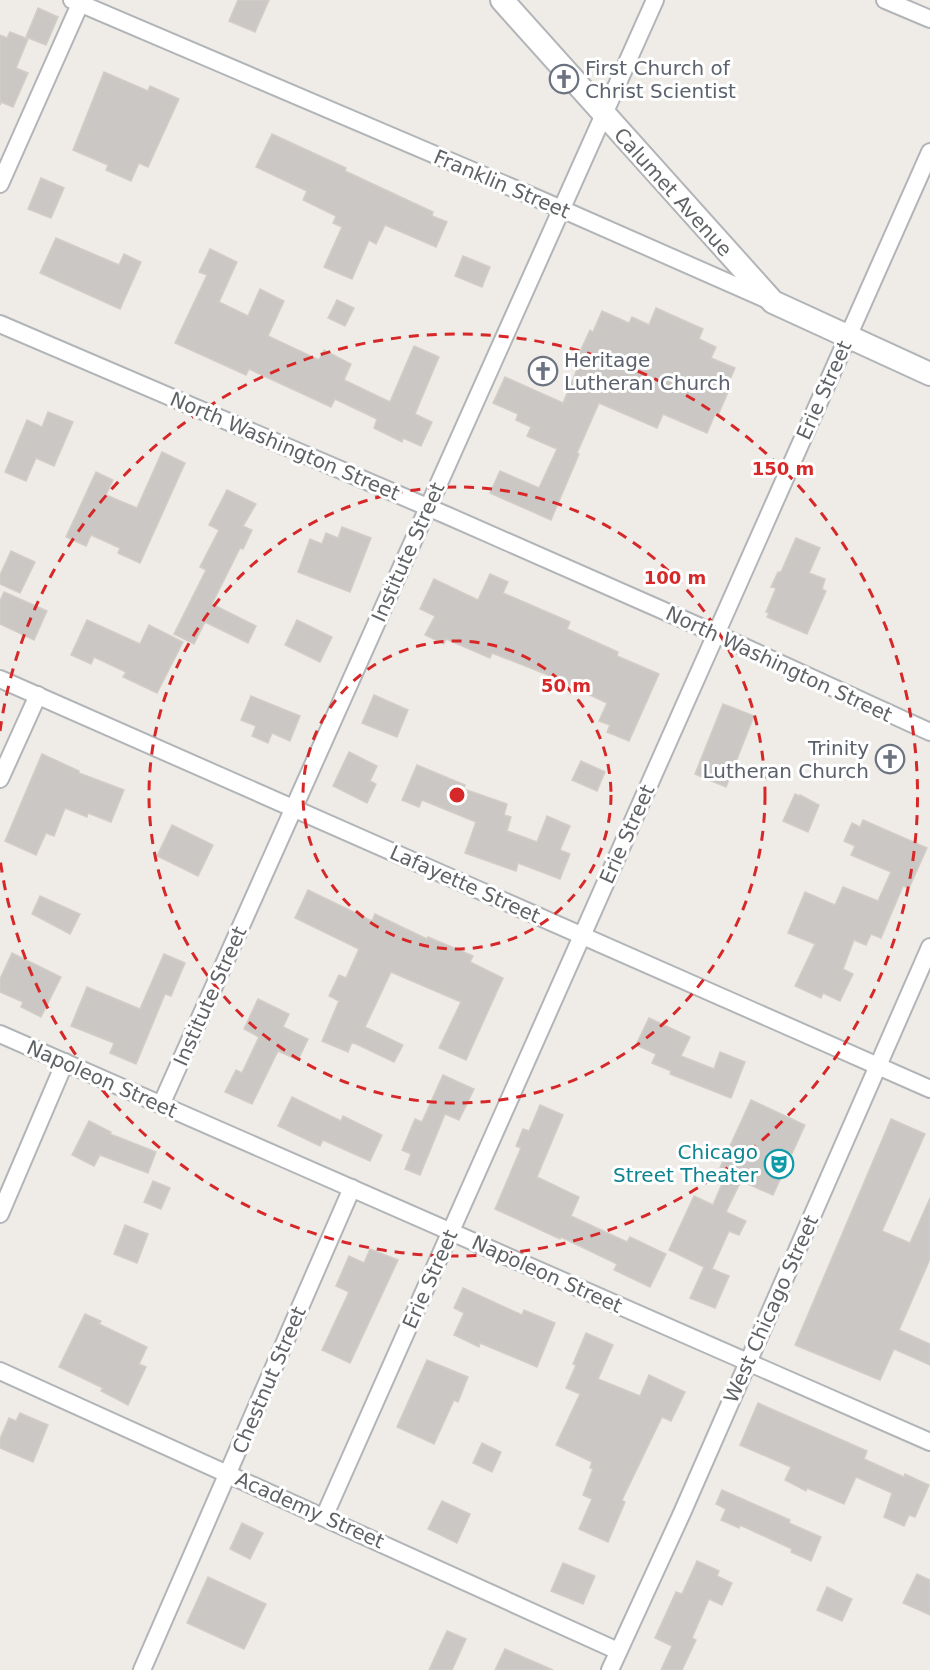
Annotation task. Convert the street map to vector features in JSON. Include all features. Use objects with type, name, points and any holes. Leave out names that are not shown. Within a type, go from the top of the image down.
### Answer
[{"type":"main road","name":"Calumet Avenue","points":[[502,0],[773,302]]},
{"type":"main road","name":"Franklin Street","points":[[773,302],[930,374]]},
{"type":"street","name":"Institute Street","points":[[161,1105],[655,0]]},
{"type":"street","points":[[885,0],[930,19]]},
{"type":"street","points":[[0,183],[76,2]]},
{"type":"street","name":"Franklin Street","points":[[76,2],[562,209],[773,302]]},
{"type":"street","name":"Erie Street","points":[[324,1517],[930,152]]},
{"type":"street","name":"North Washington Street","points":[[0,324],[716,634],[930,732]]},
{"type":"street","name":"Lafayette Street","points":[[0,679],[930,1089]]},
{"type":"street","points":[[0,779],[38,695]]},
{"type":"street","name":"West Chicago Street","points":[[610,1670],[682,1513],[930,946]]},
{"type":"street","name":"Napoleon Street","points":[[0,1034],[930,1442]]},
{"type":"street","points":[[0,1214],[65,1062]]},
{"type":"street","name":"Chestnut Street","points":[[142,1670],[352,1188]]},
{"type":"street","name":"Academy Street","points":[[0,1371],[618,1651]]},
{"type":"building","points":[[238,0],[269,0],[255,32],[229,21]]},
{"type":"building","points":[[38,8],[58,17],[46,45],[26,37]]},
{"type":"building","points":[[10,32],[28,39],[16,68],[28,73],[13,107],[1,102],[0,105],[0,35],[7,38]]},
{"type":"building","points":[[104,72],[148,91],[150,86],[179,99],[148,167],[139,163],[131,181],[106,170],[108,165],[73,150]]},
{"type":"building","points":[[272,134],[433,212],[432,216],[447,222],[436,247],[385,225],[376,244],[369,240],[352,279],[324,267],[342,227],[333,223],[336,216],[303,200],[307,191],[256,167]]},
{"type":"building","points":[[41,178],[64,188],[51,218],[28,209]]},
{"type":"building","points":[[56,238],[119,265],[124,254],[141,262],[120,309],[40,273]]},
{"type":"building","points":[[210,249],[237,262],[219,302],[248,316],[260,289],[284,301],[268,336],[319,360],[324,350],[351,364],[344,380],[390,402],[414,346],[439,357],[415,414],[432,422],[421,446],[403,438],[402,442],[374,428],[377,419],[335,399],[331,407],[249,369],[246,375],[175,343],[207,275],[199,272]]},
{"type":"building","points":[[463,256],[490,267],[482,287],[455,276]]},
{"type":"building","points":[[337,300],[354,308],[345,326],[328,318]]},
{"type":"building","points":[[656,308],[703,329],[699,339],[716,347],[711,358],[735,368],[726,389],[729,390],[707,433],[663,414],[657,428],[599,403],[551,520],[490,493],[500,471],[539,488],[557,449],[527,436],[531,427],[516,420],[518,414],[493,403],[505,377],[563,403],[583,355],[579,354],[590,330],[593,332],[602,311],[629,323],[632,317],[649,325]]},
{"type":"building","points":[[48,412],[73,422],[54,466],[36,458],[26,481],[5,472],[27,420],[42,427]]},
{"type":"building","points":[[162,452],[185,463],[140,563],[118,553],[120,548],[91,535],[86,546],[66,537],[96,472],[113,480],[106,495],[137,508]]},
{"type":"building","points":[[227,490],[256,504],[243,526],[252,530],[243,549],[240,548],[212,604],[256,626],[248,643],[205,622],[194,644],[174,634],[206,570],[200,567],[219,530],[209,525]]},
{"type":"building","points":[[342,527],[371,538],[350,592],[298,572],[310,539],[322,544],[326,533],[338,538]]},
{"type":"building","points":[[796,538],[820,548],[809,573],[825,579],[822,589],[826,591],[807,634],[767,617],[769,613],[766,612],[776,588],[771,587],[778,572],[781,572]]},
{"type":"building","points":[[11,551],[35,562],[20,593],[0,584],[0,575]]},
{"type":"building","points":[[490,574],[508,582],[503,593],[570,622],[567,629],[618,652],[617,656],[659,674],[629,741],[607,732],[610,725],[599,721],[607,703],[548,675],[492,653],[490,658],[446,639],[444,644],[425,635],[435,616],[420,609],[434,579],[478,600]]},
{"type":"building","points":[[4,592],[47,611],[34,640],[0,624],[0,601]]},
{"type":"building","points":[[87,620],[140,644],[149,625],[183,642],[157,693],[123,677],[126,672],[94,657],[91,664],[71,655]]},
{"type":"building","points":[[297,620],[332,637],[320,662],[285,645]]},
{"type":"building","points":[[374,695],[408,710],[397,737],[362,723]]},
{"type":"building","points":[[251,696],[300,716],[290,741],[272,733],[268,743],[252,736],[256,726],[241,720]]},
{"type":"building","points":[[723,704],[754,716],[726,787],[695,774]]},
{"type":"building","points":[[349,752],[377,766],[370,781],[376,784],[367,803],[333,786]]},
{"type":"building","points":[[42,754],[79,773],[124,790],[111,822],[88,813],[87,817],[65,808],[54,836],[46,833],[36,855],[5,841]]},
{"type":"building","points":[[581,761],[605,772],[597,791],[572,780]]},
{"type":"building","points":[[417,765],[465,785],[464,789],[507,804],[504,815],[511,817],[507,831],[537,842],[547,816],[570,826],[560,850],[570,854],[560,879],[518,863],[516,871],[465,853],[476,822],[422,800],[419,807],[402,800]]},
{"type":"building","points":[[795,794],[819,805],[808,832],[783,821]]},
{"type":"building","points":[[863,820],[927,848],[909,888],[903,886],[881,938],[871,934],[866,945],[854,940],[843,969],[853,974],[840,1001],[823,993],[821,998],[795,986],[815,944],[788,933],[805,892],[835,905],[843,887],[878,901],[891,872],[851,855],[855,846],[844,841],[852,823],[860,827]]},
{"type":"building","points":[[172,825],[213,845],[198,876],[157,856]]},
{"type":"building","points":[[308,890],[372,921],[375,914],[427,939],[428,937],[473,956],[470,962],[503,978],[466,1060],[439,1048],[461,1002],[391,972],[365,1027],[403,1045],[394,1062],[352,1042],[348,1052],[322,1041],[339,1001],[329,996],[339,975],[346,978],[359,949],[295,918]]},
{"type":"building","points":[[40,896],[80,914],[70,934],[32,914]]},
{"type":"building","points":[[12,953],[61,977],[41,1017],[21,1007],[23,1002],[0,992],[0,979]]},
{"type":"building","points":[[164,954],[185,963],[171,996],[165,994],[136,1064],[110,1053],[114,1043],[71,1026],[87,987],[140,1009]]},
{"type":"building","points":[[258,999],[289,1014],[283,1027],[308,1039],[298,1060],[278,1051],[252,1104],[225,1092],[236,1070],[242,1073],[259,1037],[244,1029]]},
{"type":"building","points":[[649,1018],[690,1037],[681,1056],[714,1069],[720,1052],[745,1062],[731,1098],[670,1074],[671,1071],[652,1063],[656,1054],[636,1045]]},
{"type":"building","points":[[443,1075],[474,1089],[459,1120],[445,1114],[420,1175],[405,1169],[411,1154],[402,1150],[415,1119],[422,1122]]},
{"type":"building","points":[[292,1097],[341,1121],[343,1116],[382,1135],[370,1161],[323,1140],[320,1146],[278,1126]]},
{"type":"building","points":[[751,1100],[805,1125],[773,1195],[741,1181],[726,1212],[746,1221],[739,1235],[729,1231],[712,1269],[729,1276],[715,1308],[690,1298],[704,1267],[669,1250],[694,1196],[713,1205],[726,1174],[719,1170]]},
{"type":"building","points":[[540,1105],[563,1115],[537,1177],[579,1197],[571,1216],[627,1242],[630,1237],[666,1254],[650,1287],[614,1270],[617,1264],[495,1209],[521,1148],[516,1146],[523,1129],[529,1131]]},
{"type":"building","points":[[891,1119],[925,1134],[882,1231],[910,1243],[930,1198],[930,1259],[899,1330],[930,1344],[930,1365],[894,1349],[880,1380],[795,1345]]},
{"type":"building","points":[[89,1121],[111,1132],[110,1134],[156,1152],[148,1173],[100,1155],[94,1166],[72,1155]]},
{"type":"building","points":[[153,1181],[170,1188],[161,1209],[144,1202]]},
{"type":"building","points":[[125,1225],[148,1234],[137,1263],[114,1254]]},
{"type":"building","points":[[370,1249],[398,1260],[350,1363],[322,1350],[349,1292],[336,1286],[349,1256],[364,1263]]},
{"type":"building","points":[[463,1288],[522,1315],[524,1310],[555,1323],[537,1367],[480,1343],[479,1347],[454,1335],[464,1313],[454,1308]]},
{"type":"building","points":[[85,1314],[101,1321],[99,1324],[147,1347],[139,1364],[146,1367],[128,1405],[101,1391],[103,1388],[59,1367]]},
{"type":"building","points":[[586,1333],[613,1345],[598,1379],[640,1396],[649,1375],[685,1392],[671,1421],[662,1417],[622,1500],[625,1502],[608,1542],[579,1529],[592,1499],[583,1495],[593,1469],[590,1468],[592,1462],[556,1445],[580,1394],[566,1388]]},
{"type":"building","points":[[427,1360],[468,1377],[458,1402],[454,1400],[434,1444],[397,1427]]},
{"type":"building","points":[[758,1403],[867,1451],[864,1459],[904,1477],[905,1474],[929,1485],[915,1517],[909,1515],[904,1526],[884,1517],[892,1493],[856,1477],[844,1504],[807,1488],[806,1491],[785,1480],[791,1467],[740,1445]]},
{"type":"building","points":[[20,1413],[48,1425],[33,1462],[0,1448],[0,1439],[9,1418],[16,1421]]},
{"type":"building","points":[[482,1443],[501,1452],[492,1472],[473,1463]]},
{"type":"building","points":[[722,1490],[790,1520],[789,1523],[821,1537],[811,1561],[791,1552],[792,1549],[740,1525],[739,1528],[721,1520],[726,1509],[716,1504]]},
{"type":"building","points":[[442,1501],[470,1514],[457,1543],[428,1529]]},
{"type":"building","points":[[242,1523],[263,1533],[250,1559],[230,1549]]},
{"type":"building","points":[[697,1561],[719,1571],[717,1576],[732,1583],[722,1605],[709,1599],[692,1638],[696,1640],[682,1670],[661,1670],[672,1646],[655,1638],[676,1592],[682,1594]]},
{"type":"building","points":[[563,1563],[595,1576],[583,1604],[551,1591]]},
{"type":"building","points":[[917,1574],[930,1580],[930,1615],[903,1603]]},
{"type":"building","points":[[208,1577],[266,1604],[244,1649],[187,1623]]},
{"type":"building","points":[[827,1587],[852,1599],[842,1621],[817,1610]]},
{"type":"building","points":[[447,1631],[466,1639],[452,1670],[429,1670]]},
{"type":"building","points":[[505,1649],[553,1670],[495,1670]]},
{"type":"place","name":"First Church of Christ Scientist","points":[[564,79]]},
{"type":"place","name":"Heritage Lutheran Church","points":[[543,371]]},
{"type":"place","name":"Trinity Lutheran Church","points":[[890,759]]},
{"type":"place","name":"Chicago Street Theater","points":[[779,1164]]}]
